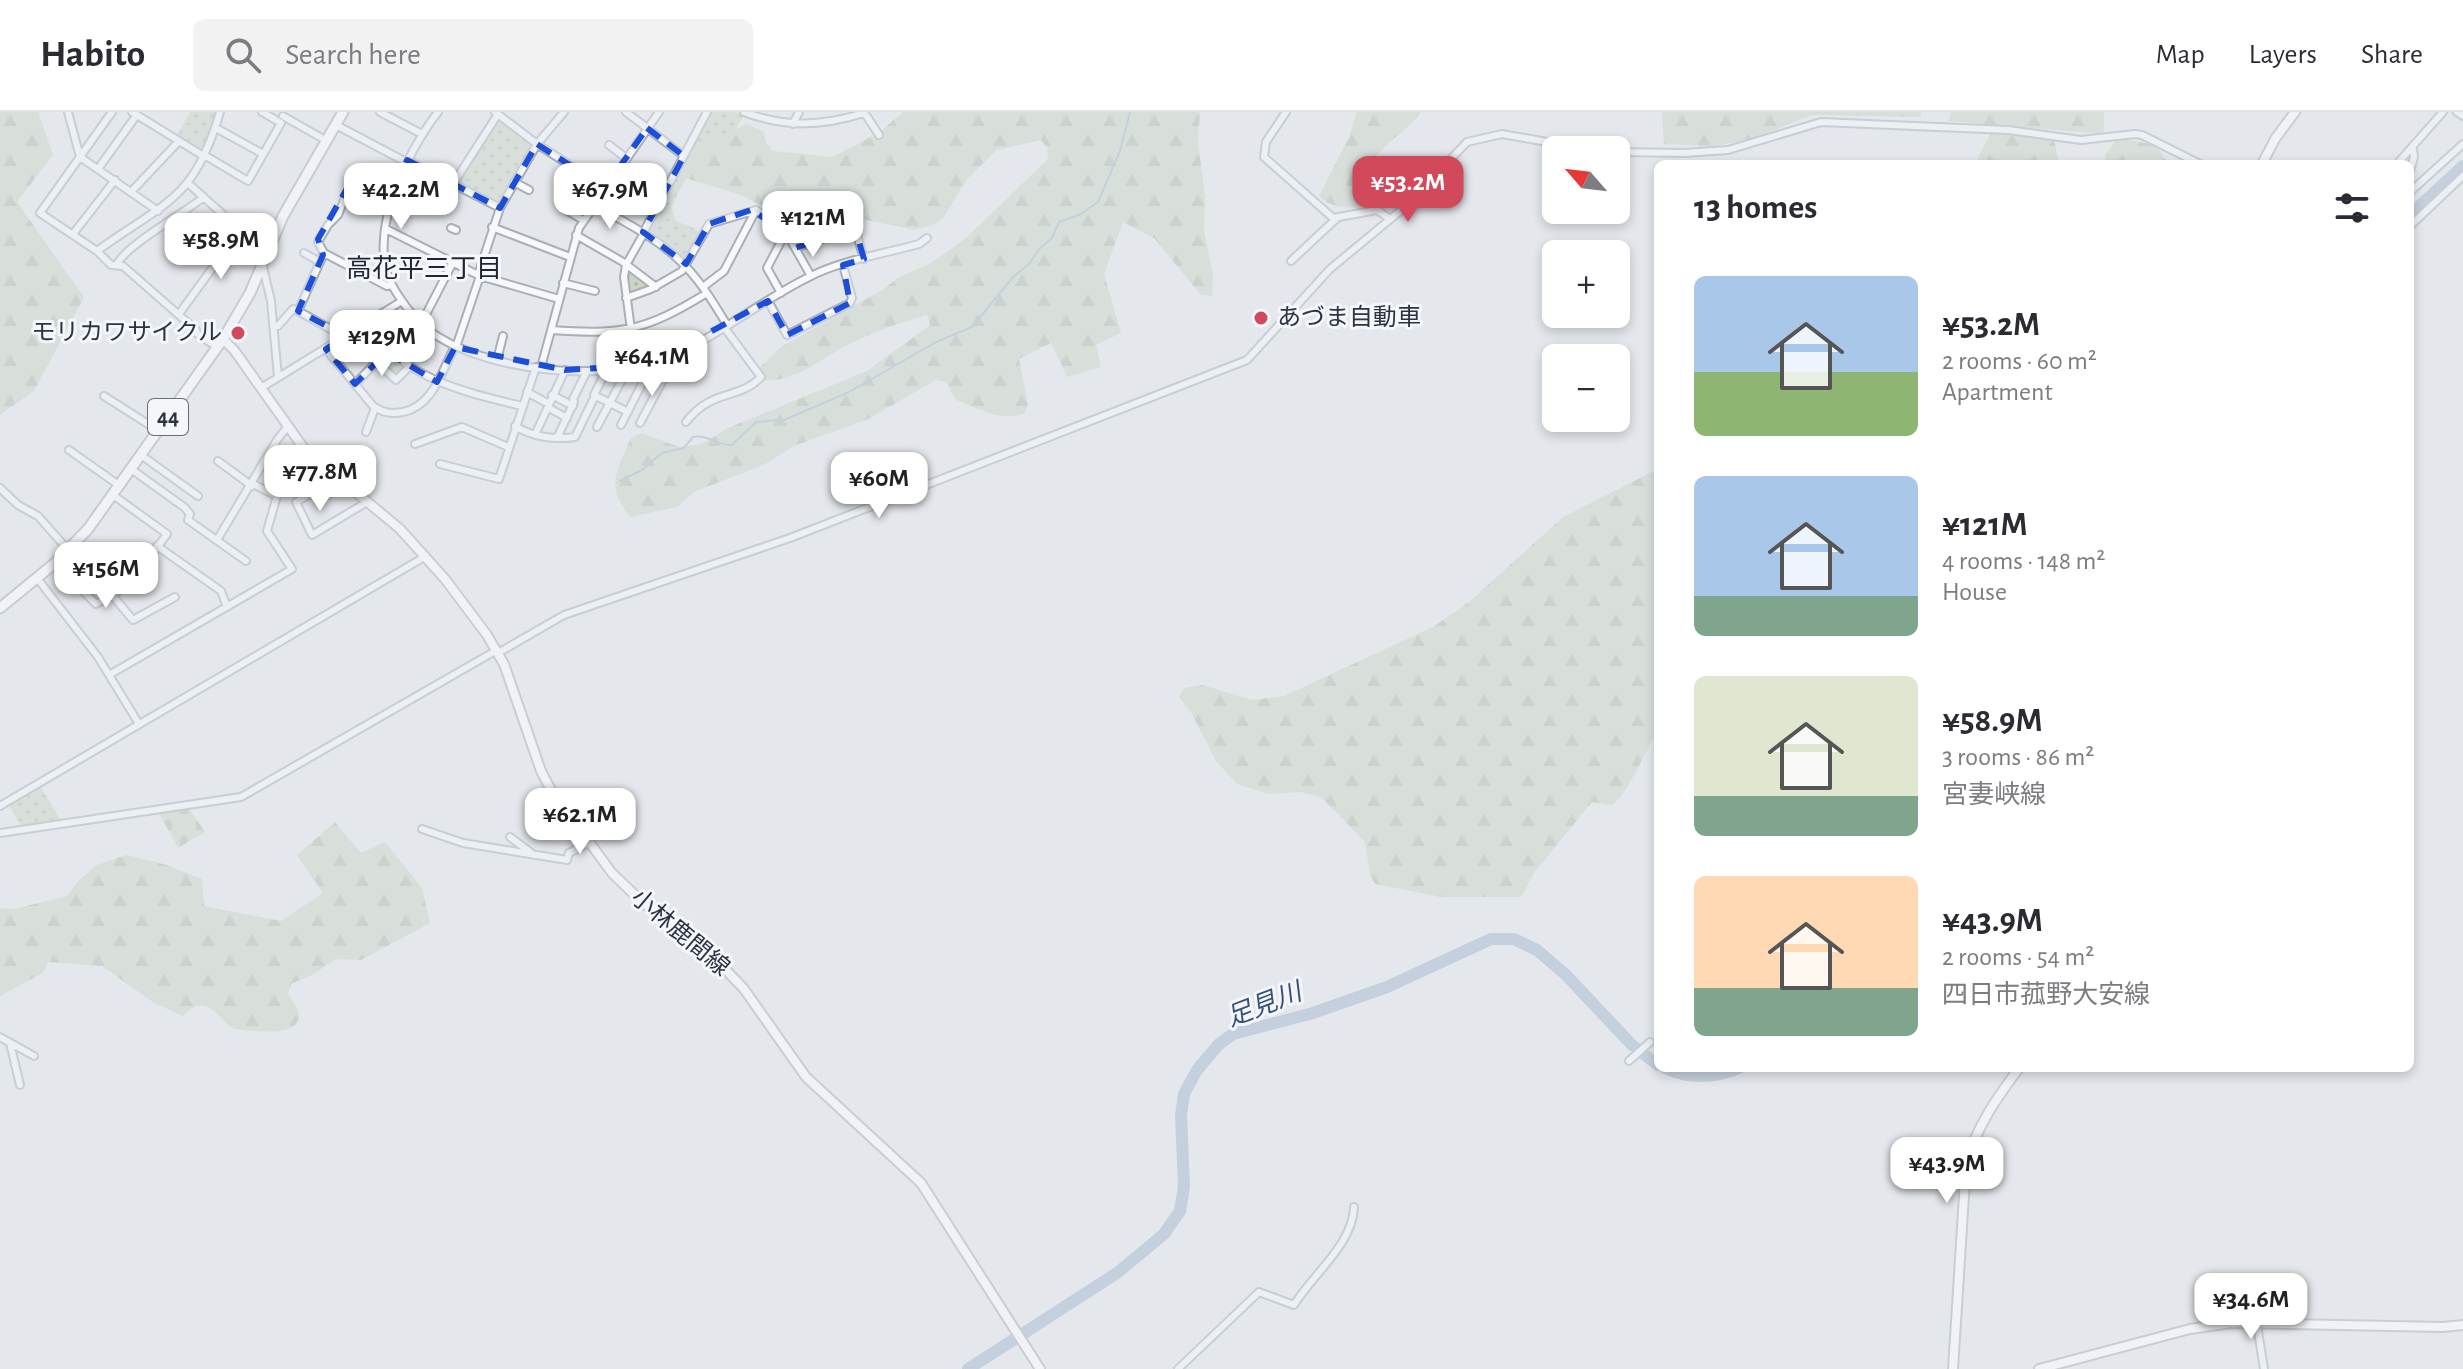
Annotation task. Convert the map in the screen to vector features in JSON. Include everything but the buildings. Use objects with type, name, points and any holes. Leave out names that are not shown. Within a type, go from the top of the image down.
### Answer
[{"type":"main road","name":"44","points":[[0,608],[55,563],[88,529],[220,343],[250,293],[268,246],[343,112]]},
{"type":"main road","points":[[2264,160],[2295,112]]},
{"type":"main road","name":"小林鹿間線","points":[[220,343],[261,388],[305,450],[400,529],[426,556],[498,651],[541,771],[590,842],[630,892],[734,977],[806,1077],[921,1183],[1040,1369]]},
{"type":"main road","points":[[1953,1369],[1966,1164],[1986,1112],[2016,1072]]},
{"type":"main road","points":[[2039,1369],[2190,1329],[2231,1323],[2463,1325]]},
{"type":"street","points":[[68,112],[80,157],[158,211]]},
{"type":"street","points":[[112,112],[40,213],[97,251],[111,265],[123,266],[179,314],[195,332],[220,343]]},
{"type":"street","points":[[97,251],[158,211],[189,184],[205,156],[220,112]]},
{"type":"street","points":[[262,112],[283,117],[327,141]]},
{"type":"street","points":[[380,112],[422,134]]},
{"type":"street","points":[[438,112],[407,161],[391,200],[385,256],[392,285],[421,324],[456,346],[497,360],[587,371],[648,365],[672,356],[811,276],[919,244],[927,238]]},
{"type":"street","points":[[326,349],[375,408],[393,414],[426,402],[456,346],[500,208],[537,144],[564,112]]},
{"type":"street","points":[[626,112],[684,156]]},
{"type":"street","points":[[440,464],[499,479],[551,330],[576,235],[593,204],[659,112]]},
{"type":"street","points":[[636,367],[626,298],[626,265],[707,112]]},
{"type":"street","points":[[744,112],[772,122],[793,124],[822,123],[864,112],[879,135]]},
{"type":"street","points":[[772,122],[778,112]]},
{"type":"street","points":[[793,124],[799,112]]},
{"type":"street","points":[[1286,112],[1266,142],[1264,157],[1329,215],[1337,218]]},
{"type":"street","points":[[2401,160],[2443,112]]},
{"type":"street","points":[[2457,112],[2463,116]]},
{"type":"street","points":[[453,184],[496,113],[605,188]]},
{"type":"street","points":[[98,169],[134,114],[248,181],[283,117]]},
{"type":"street","points":[[1630,152],[1728,150],[1821,122],[2008,130],[2081,140],[2135,134],[2192,160]]},
{"type":"street","points":[[336,125],[500,208]]},
{"type":"street","points":[[216,128],[263,154]]},
{"type":"street","points":[[0,833],[241,797],[564,615],[790,538],[1048,436],[1226,370],[1247,360],[1330,269],[1405,207],[1460,148],[1475,139],[1502,134],[1542,141]]},
{"type":"street","points":[[131,192],[179,141]]},
{"type":"street","points":[[2414,188],[2463,144]]},
{"type":"street","points":[[609,145],[626,158]]},
{"type":"street","points":[[2413,149],[2413,160]]},
{"type":"street","points":[[2414,220],[2463,176]]},
{"type":"street","points":[[73,234],[115,180]]},
{"type":"street","points":[[391,200],[352,180],[338,215],[318,239],[318,247],[387,286],[392,285]]},
{"type":"street","points":[[514,182],[529,190]]},
{"type":"street","points":[[189,184],[240,230],[268,246]]},
{"type":"street","points":[[117,265],[119,259],[140,242],[204,197]]},
{"type":"street","points":[[593,204],[643,233],[685,266],[705,290],[761,377],[743,388],[708,400],[686,422]]},
{"type":"street","points":[[566,210],[583,220]]},
{"type":"street","points":[[756,210],[786,232],[811,276]]},
{"type":"street","points":[[626,298],[656,287],[682,271],[709,224],[756,210]]},
{"type":"street","points":[[551,330],[597,333],[631,329],[659,321],[705,290],[724,271],[756,210]]},
{"type":"street","points":[[1291,261],[1337,218],[1377,210],[1390,219]]},
{"type":"street","points":[[492,227],[570,257]]},
{"type":"street","points":[[795,248],[855,228],[864,259]]},
{"type":"street","points":[[386,229],[479,276],[559,299]]},
{"type":"street","points":[[179,314],[240,230]]},
{"type":"street","points":[[781,293],[767,268],[786,232]]},
{"type":"street","points":[[576,235],[656,287]]},
{"type":"street","points":[[304,253],[320,262]]},
{"type":"street","points":[[298,311],[314,282],[310,279],[324,253]]},
{"type":"street","points":[[262,263],[271,301],[278,377]]},
{"type":"street","points":[[421,324],[452,264]]},
{"type":"street","points":[[768,301],[787,335],[850,303],[852,298],[843,265]]},
{"type":"street","points":[[563,283],[595,291]]},
{"type":"street","points":[[261,388],[402,301]]},
{"type":"street","points":[[278,326],[293,309],[345,337]]},
{"type":"street","points":[[367,324],[388,350],[409,367],[437,382],[522,406]]},
{"type":"street","points":[[497,360],[503,336]]},
{"type":"street","points":[[355,384],[388,350]]},
{"type":"street","points":[[640,423],[672,363],[672,356]]},
{"type":"street","points":[[377,362],[396,380],[409,367]]},
{"type":"street","points":[[621,425],[649,370],[648,365]]},
{"type":"street","points":[[597,427],[625,369]]},
{"type":"street","points":[[535,435],[565,370]]},
{"type":"street","points":[[557,438],[587,371]]},
{"type":"street","points":[[515,426],[529,435],[575,437],[606,371]]},
{"type":"street","points":[[527,392],[567,418]]},
{"type":"street","points":[[638,392],[652,400]]},
{"type":"street","points":[[552,395],[588,409]]},
{"type":"street","points":[[104,396],[159,431]]},
{"type":"street","points":[[595,396],[628,412]]},
{"type":"street","points":[[366,432],[375,408]]},
{"type":"street","points":[[217,540],[288,426]]},
{"type":"street","points":[[415,444],[462,427],[508,447]]},
{"type":"street","points":[[69,450],[120,486]]},
{"type":"street","points":[[109,675],[292,569],[267,531],[277,496],[292,463],[305,450]]},
{"type":"street","points":[[141,455],[198,496]]},
{"type":"street","points":[[218,461],[252,485],[277,496]]},
{"type":"street","points":[[131,469],[184,507],[190,514],[188,520],[246,561]]},
{"type":"street","points":[[339,478],[296,502],[312,535],[367,502]]},
{"type":"street","points":[[0,488],[18,505],[38,516],[68,550]]},
{"type":"street","points":[[55,563],[96,604],[132,582],[167,534],[113,495]]},
{"type":"street","points":[[157,546],[221,591],[227,607]]},
{"type":"street","points":[[0,806],[426,556]]},
{"type":"street","points":[[37,578],[98,657],[139,724]]},
{"type":"street","points":[[112,595],[133,620],[175,597]]},
{"type":"street","points":[[422,829],[463,843],[567,860],[569,853],[590,842]]},
{"type":"street","points":[[510,837],[534,855]]},
{"type":"street","points":[[0,1037],[34,1056]]},
{"type":"street","points":[[10,1043],[20,1085]]},
{"type":"street","points":[[1630,1060],[1648,1043]]},
{"type":"street","points":[[1178,1369],[1259,1292],[1294,1305],[1307,1283],[1342,1244],[1353,1220],[1354,1207]]},
{"type":"street","points":[[2257,1325],[2264,1369]]},
{"type":"highlighted area","points":[[647,128],[684,156],[643,232],[686,264],[709,224],[751,210],[783,229],[795,248],[855,228],[864,259],[843,265],[850,303],[787,335],[768,301],[648,365],[565,370],[455,347],[437,382],[387,352],[355,384],[326,349],[346,336],[298,311],[323,255],[318,239],[352,180],[391,200],[407,160],[500,208],[537,144],[605,188]]},
{"type":"green space","points":[[0,112],[38,112],[53,155],[17,202],[84,297],[34,391],[0,415]]},
{"type":"green space","points":[[190,112],[216,112],[204,151],[177,136]]},
{"type":"green space","points":[[709,112],[744,115],[727,143],[701,151],[671,206],[676,221],[696,229],[700,235],[685,259],[647,228]]},
{"type":"green space","points":[[903,112],[1200,112],[1198,142],[1205,196],[1204,230],[1213,275],[1212,296],[1201,295],[1154,238],[1123,222],[1104,274],[1121,333],[1096,345],[1101,367],[1067,377],[1051,343],[1019,359],[1028,404],[1025,413],[1008,416],[981,410],[956,400],[946,382],[936,380],[868,419],[794,446],[765,464],[694,492],[677,507],[630,517],[615,487],[618,470],[631,438],[641,433],[680,447],[702,444],[728,428],[867,371],[930,325],[927,315],[860,339],[792,376],[767,380],[754,378],[759,368],[781,347],[898,278],[929,264],[965,239],[1048,159],[1047,148],[1041,140],[997,150],[967,179],[944,217],[936,224],[915,230],[833,213],[789,220],[741,195],[679,176],[689,157],[716,138],[747,124],[764,132],[766,143],[773,151],[833,157],[880,132]]},
{"type":"green space","points":[[1357,112],[1421,112],[1379,152],[1368,168],[1384,180],[1395,197],[1390,205],[1342,207],[1319,196],[1349,137]]},
{"type":"green space","points":[[1662,112],[1921,112],[1921,117],[1812,115],[1752,139],[1716,146],[1664,144]]},
{"type":"green space","points":[[1951,112],[2104,112],[2104,134],[1949,121]]},
{"type":"green space","points":[[497,116],[533,145],[496,203],[456,183]]},
{"type":"green space","points":[[1991,132],[2054,139],[2058,160],[1977,160]]},
{"type":"green space","points":[[2118,138],[2156,145],[2165,160],[2105,160],[2105,155]]},
{"type":"green space","points":[[630,270],[650,287],[630,295],[627,293],[627,271]]},
{"type":"green space","points":[[387,354],[404,365],[398,375],[381,364]]},
{"type":"green space","points":[[1654,471],[1654,738],[1618,799],[1612,805],[1592,802],[1534,873],[1521,897],[1441,897],[1375,884],[1370,875],[1365,842],[1321,797],[1300,792],[1268,794],[1237,784],[1216,761],[1192,714],[1179,697],[1184,688],[1203,685],[1252,700],[1284,696],[1433,627],[1469,602],[1563,517]]},
{"type":"green space","points":[[40,786],[62,822],[22,827],[8,803]]},
{"type":"green space","points":[[188,807],[205,832],[178,848],[158,811]]},
{"type":"green space","points":[[335,822],[361,853],[385,842],[422,888],[430,923],[361,960],[336,959],[314,974],[291,984],[288,994],[299,1017],[290,1028],[271,1032],[234,1029],[205,1006],[191,1009],[183,1016],[154,1003],[102,966],[48,962],[43,973],[0,996],[0,908],[14,909],[67,896],[80,879],[97,865],[126,855],[167,865],[202,879],[204,906],[281,921],[323,893],[297,855]]},
{"type":"waterway","points":[[620,481],[642,470],[662,453],[684,448],[693,437],[732,445],[756,422],[784,420],[849,392],[936,342],[972,327],[1013,277],[1052,238],[1059,222],[1081,214],[1098,202],[1120,151],[1130,112]]},
{"type":"waterway","name":"足見川","points":[[2414,211],[2463,166]]},
{"type":"waterway","name":"足見川","points":[[968,1369],[1117,1273],[1164,1234],[1180,1211],[1184,1186],[1181,1115],[1184,1094],[1197,1070],[1219,1044],[1233,1034],[1313,1013],[1387,987],[1491,939],[1514,939],[1537,950],[1566,975],[1632,1045],[1654,1062]]},
{"type":"waterway","name":"足見川","points":[[1677,1072],[1702,1076],[1727,1072]]},
{"type":"place","name":"あづま自動車","points":[[1261,318]]},
{"type":"place","name":"モリカワサイクル","points":[[238,333]]},
{"type":"district","name":"高花平三丁目","points":[[424,269]]}]
